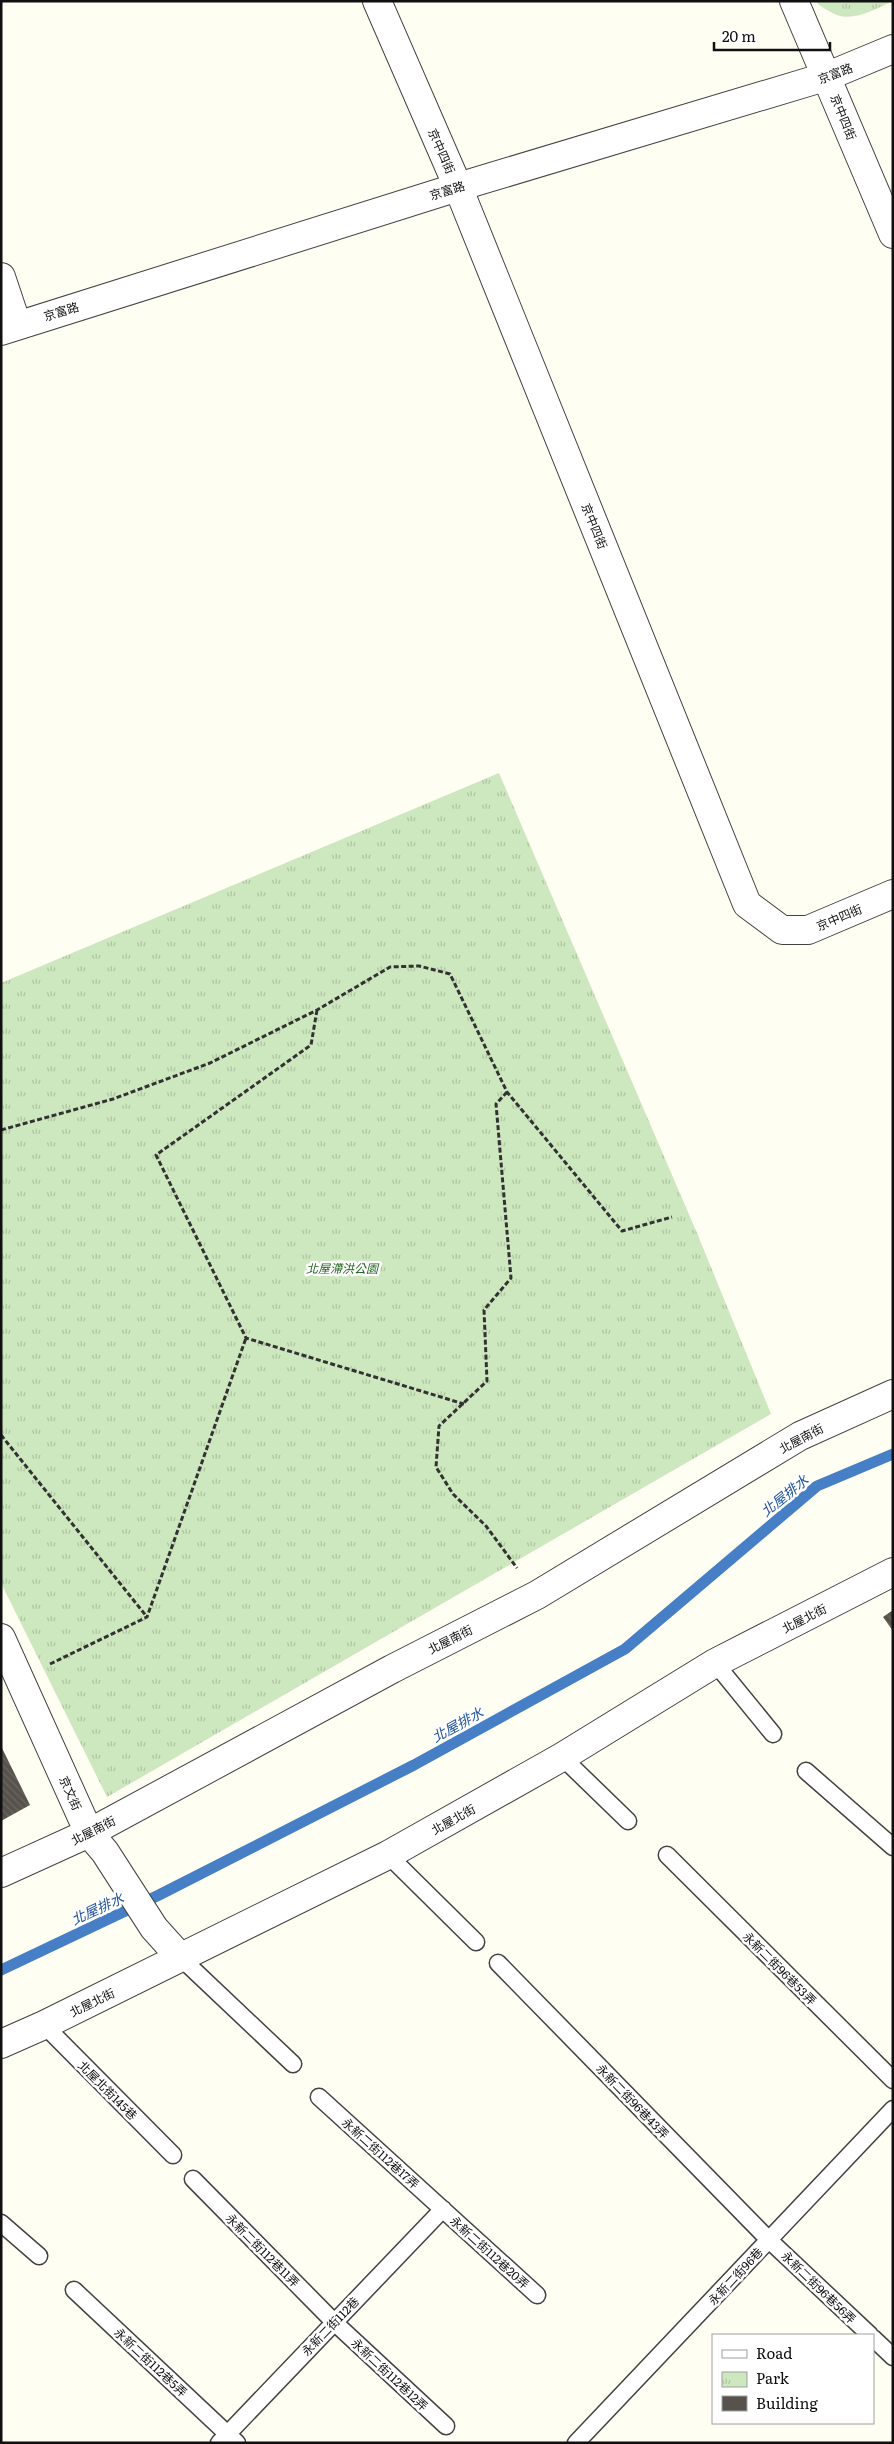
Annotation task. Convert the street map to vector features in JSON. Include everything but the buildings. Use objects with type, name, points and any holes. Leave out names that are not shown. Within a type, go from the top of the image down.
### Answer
[{"type":"street","name":"京中四街","points":[[377,1],[458,187],[748,904],[782,930],[808,930],[893,894]]},
{"type":"street","name":"京中四街","points":[[794,1],[828,76],[893,234]]},
{"type":"street","name":"京富路","points":[[9,328],[458,187],[828,76],[893,49]]},
{"type":"street","points":[[1,277],[9,328]]},
{"type":"street","name":"北屋南街","points":[[1,1873],[97,1842],[392,1669],[536,1595],[800,1436],[893,1394]]},
{"type":"street","name":"北屋北街","points":[[1,2044],[44,2026],[388,1855],[562,1757],[715,1663],[893,1572]]},
{"type":"street","name":"京文街","points":[[1,1638],[97,1842],[154,1928],[181,1958]]},
{"type":"lane","points":[[715,1663],[773,1734]]},
{"type":"lane","points":[[562,1757],[628,1821]]},
{"type":"lane","points":[[806,1771],[893,1848]]},
{"type":"lane","points":[[388,1855],[476,1942]]},
{"type":"lane","name":"永新二街96巷53弄","points":[[667,1856],[893,2080]]},
{"type":"lane","points":[[181,1958],[293,2064]]},
{"type":"lane","name":"永新二街96巷43弄","points":[[498,1963],[769,2240]]},
{"type":"lane","name":"北屋北街145巷","points":[[44,2026],[173,2155]]},
{"type":"lane","name":"永新二街112巷17弄","points":[[319,2097],[443,2209]]},
{"type":"lane","name":"永新二街96巷","points":[[576,2443],[893,2109]]},
{"type":"lane","name":"永新二街112巷11弄","points":[[193,2179],[334,2322]]},
{"type":"lane","name":"永新二街112巷20弄","points":[[443,2209],[537,2295]]},
{"type":"lane","name":"永新二街112巷","points":[[228,2439],[334,2322],[443,2209]]},
{"type":"lane","points":[[1,2223],[39,2256]]},
{"type":"lane","name":"永新二街96巷56弄","points":[[769,2240],[869,2334]]},
{"type":"lane","name":"永新二街112巷5弄","points":[[74,2290],[228,2439]]},
{"type":"lane","name":"永新二街112巷12弄","points":[[334,2322],[446,2426]]},
{"type":"lane","points":[[874,2339],[893,2357]]},
{"type":"path","points":[[1,1130],[113,1099],[210,1063],[316,1010],[390,967],[418,966],[450,974],[508,1092],[622,1231],[672,1217]]},
{"type":"path","points":[[20,1678],[147,1617],[246,1338],[156,1155],[310,1045],[316,1010]]},
{"type":"path","points":[[508,1092],[496,1104],[511,1278],[484,1310],[487,1381],[439,1426],[436,1466],[454,1494],[486,1526],[536,1595]]},
{"type":"path","points":[[246,1338],[464,1404]]},
{"type":"path","points":[[1,1435],[147,1617]]},
{"type":"green space","points":[[816,1],[893,1],[861,15],[845,17],[829,11],[820,6]]},
{"type":"green space","name":"北屋滯洪公園","points":[[499,773],[697,1233],[771,1414],[107,1797],[1,1583],[1,983]]},
{"type":"waterway","name":"北屋排水","points":[[1,1970],[159,1895],[414,1765],[625,1649],[817,1486],[893,1454]]}]
